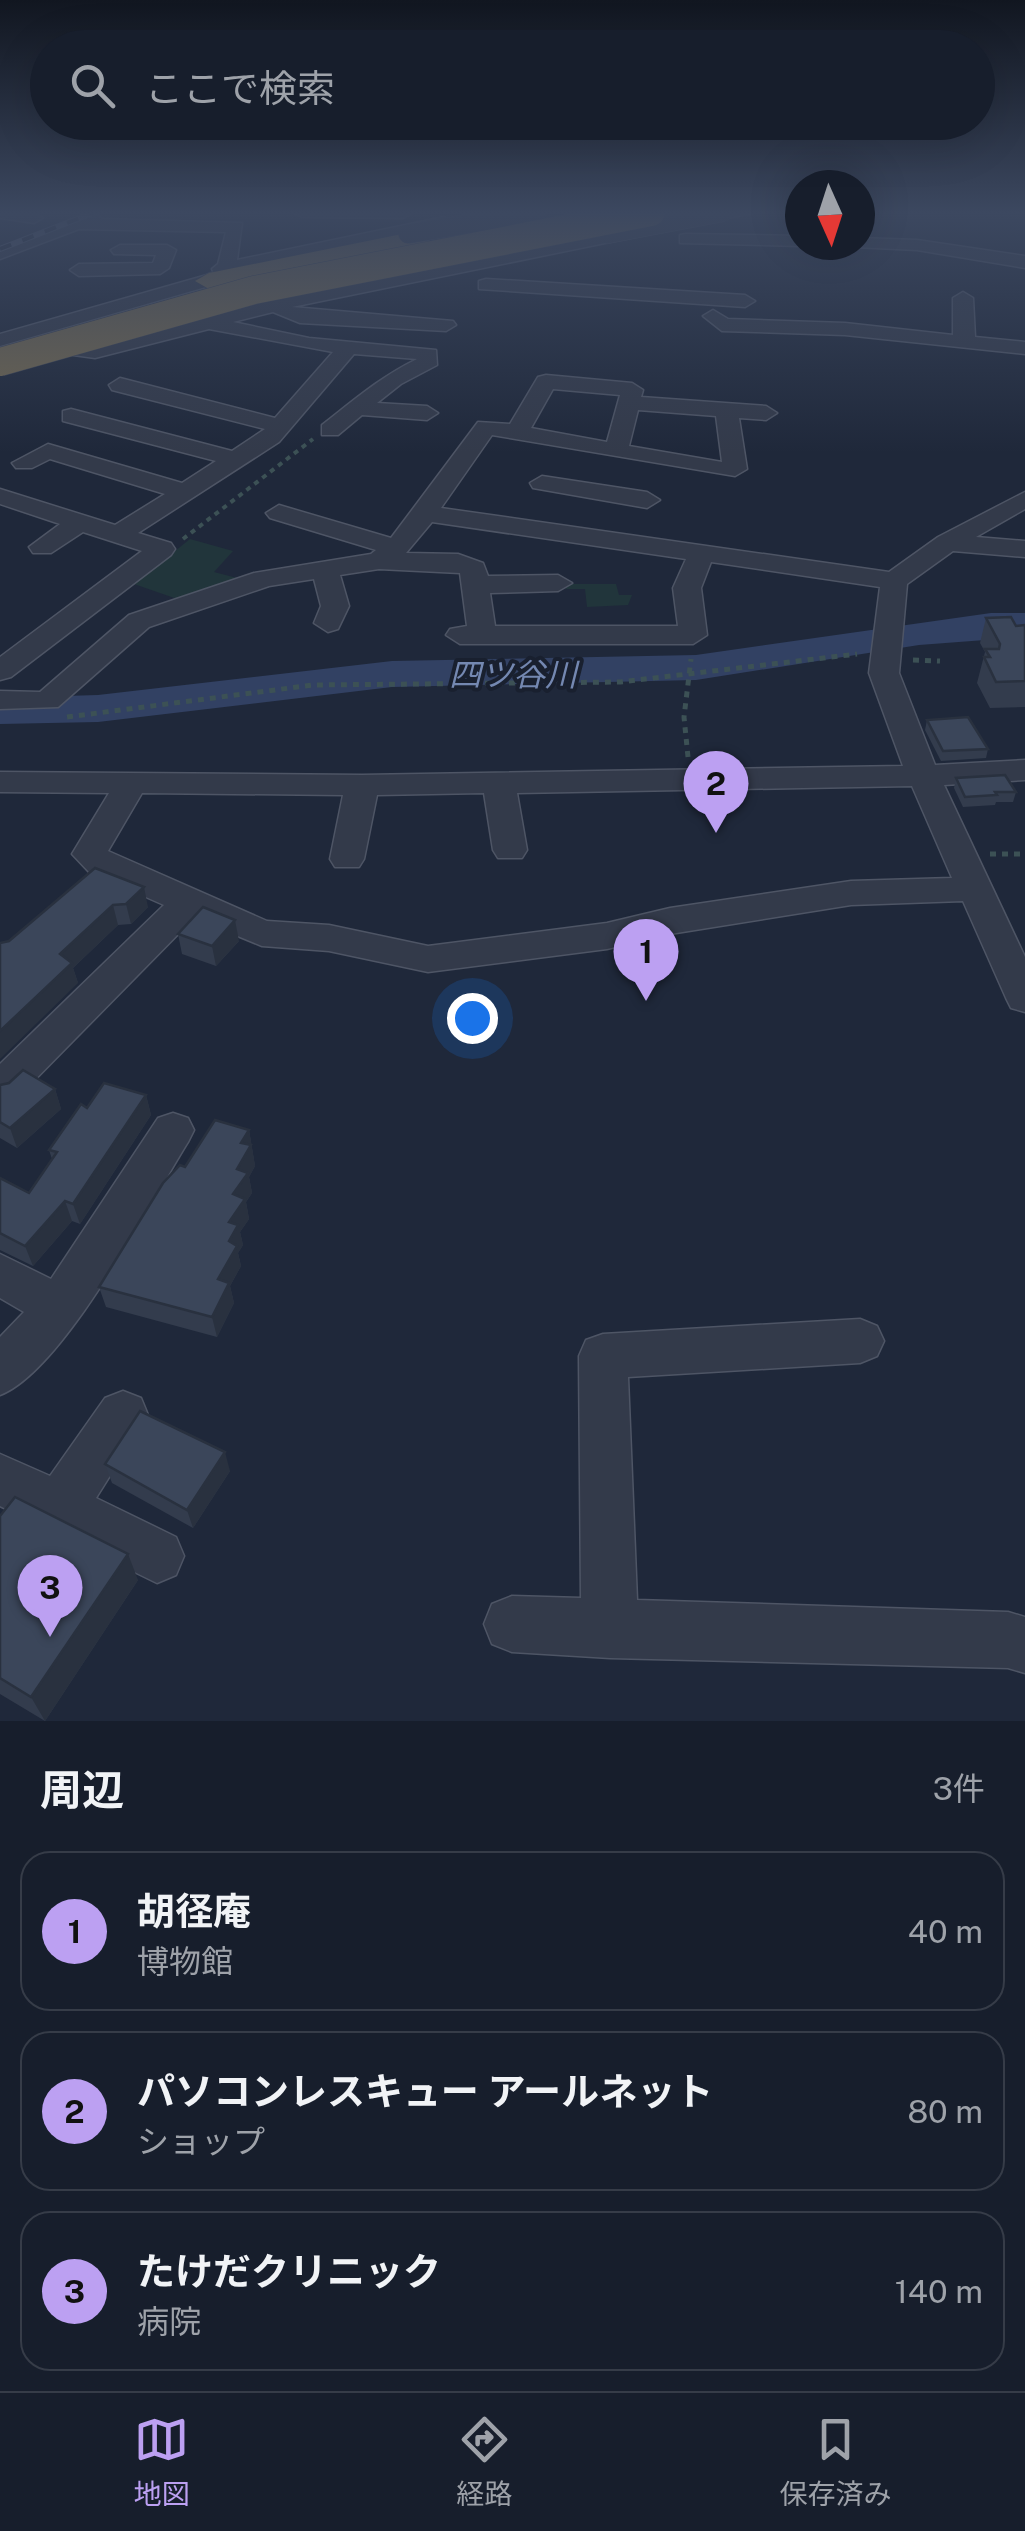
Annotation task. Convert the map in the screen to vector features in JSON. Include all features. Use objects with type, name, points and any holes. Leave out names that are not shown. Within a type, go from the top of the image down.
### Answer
[{"type":"highway","points":[[0,350],[209,292]]},
{"type":"highway","points":[[0,365],[246,292]]},
{"type":"highway","points":[[268,302],[309,292]]},
{"type":"street","points":[[0,330],[133,292]]},
{"type":"street","points":[[141,298],[149,292]]},
{"type":"street","points":[[0,340],[160,292]]},
{"type":"street","points":[[0,365],[66,349],[95,352],[105,344],[268,302],[322,292]]},
{"type":"street","points":[[649,292],[745,301]]},
{"type":"street","points":[[743,327],[746,292]]},
{"type":"street","points":[[963,298],[962,332],[968,342]]},
{"type":"street","points":[[105,344],[206,322],[268,302],[300,317],[446,326]]},
{"type":"street","points":[[713,316],[722,326],[845,329],[1025,348]]},
{"type":"street","points":[[206,322],[348,348],[429,354],[430,361],[393,379],[330,430]]},
{"type":"street","points":[[105,344],[146,369],[68,418],[234,459]]},
{"type":"street","points":[[120,533],[272,437],[348,348]]},
{"type":"street","points":[[517,432],[546,382],[632,390],[616,451]]},
{"type":"street","points":[[120,386],[280,426]]},
{"type":"street","points":[[631,404],[766,413]]},
{"type":"street","points":[[354,408],[427,413]]},
{"type":"street","points":[[0,700],[47,700],[139,621],[264,579],[325,571],[388,554],[426,513],[486,427],[736,469],[726,410]]},
{"type":"street","points":[[516,527],[567,442]]},
{"type":"street","points":[[24,463],[48,451],[182,491]]},
{"type":"street","points":[[542,484],[647,500]]},
{"type":"street","points":[[0,496],[162,549]]},
{"type":"street","points":[[426,513],[700,556],[894,581],[947,543],[1025,499]]},
{"type":"street","points":[[258,533],[283,510],[388,554],[458,562],[472,569],[475,585],[471,636],[692,635],[687,588],[700,556]]},
{"type":"street","points":[[42,547],[82,522]]},
{"type":"street","points":[[947,543],[1025,549]]},
{"type":"street","points":[[0,672],[162,549]]},
{"type":"street","points":[[325,571],[335,606],[328,623]]},
{"type":"street","points":[[894,581],[884,672],[923,776],[1025,998]]},
{"type":"street","points":[[475,585],[558,583]]},
{"type":"street","points":[[0,782],[133,780],[362,786],[923,776],[1025,770]]},
{"type":"street","points":[[133,780],[89,854],[101,864],[262,933],[329,938],[428,959],[608,936],[851,893],[972,889]]},
{"type":"street","points":[[498,783],[509,822],[510,850]]},
{"type":"street","points":[[346,859],[362,786]]},
{"type":"street","points":[[72,888],[101,864]]},
{"type":"street","points":[[0,1090],[188,902]]},
{"type":"street","points":[[0,1372],[59,1308],[173,1130]]},
{"type":"street","points":[[0,1274],[59,1308]]},
{"type":"street","points":[[610,1630],[603,1356],[860,1341]]},
{"type":"street","points":[[58,1508],[122,1415]]},
{"type":"street","points":[[0,1480],[157,1556]]},
{"type":"street","points":[[512,1624],[1008,1640],[1025,1645]]},
{"type":"path","points":[[162,549],[175,545],[277,465],[330,430]]},
{"type":"path","points":[[58,718],[313,685],[586,683],[885,643]]},
{"type":"path","points":[[928,660],[940,661]]},
{"type":"path","points":[[690,662],[684,717],[691,780]]},
{"type":"shaded area","points":[[190,539],[233,551],[214,572],[241,579],[183,601],[134,584]]},
{"type":"shaded area","points":[[567,584],[616,584],[619,595],[632,595],[628,605],[587,607],[585,589],[566,589]]},
{"type":"building","points":[[1011,617],[1016,626],[1025,625],[1025,681],[996,682],[984,657],[990,657],[985,649],[999,649],[1000,644],[986,618]]},
{"type":"building","points":[[968,717],[988,749],[943,751],[927,720]]},
{"type":"building","points":[[1005,775],[1016,792],[965,797],[956,778]]},
{"type":"building","points":[[95,868],[144,887],[126,904],[113,905],[60,954],[72,963],[0,1031],[0,943],[9,941]]},
{"type":"building","points":[[203,907],[235,920],[212,946],[178,934]]},
{"type":"building","points":[[23,1070],[55,1089],[10,1128],[0,1122],[0,1085],[9,1083]]},
{"type":"building","points":[[104,1083],[146,1095],[73,1204],[65,1201],[25,1246],[0,1233],[0,1178],[29,1193],[57,1152],[49,1150],[81,1104],[87,1108]]},
{"type":"building","points":[[215,1120],[249,1130],[241,1143],[251,1145],[237,1169],[248,1173],[233,1194],[245,1199],[229,1222],[238,1225],[229,1241],[237,1246],[218,1279],[229,1283],[212,1317],[99,1287],[163,1183],[180,1165],[185,1167]]},
{"type":"building","points":[[140,1411],[225,1452],[187,1510],[105,1464]]},
{"type":"building","points":[[15,1497],[128,1554],[31,1697],[0,1678],[0,1516]]},
{"type":"waterway","name":"四ツ谷川","points":[[0,711],[98,708],[343,677],[696,668],[955,628],[1025,625]]},
{"type":"place","name":"パソコンレスキュー アールネット","points":[[716,833]]},
{"type":"place","name":"胡径庵","points":[[646,1001]]},
{"type":"place","name":"たけだクリニック","points":[[50,1637]]}]
